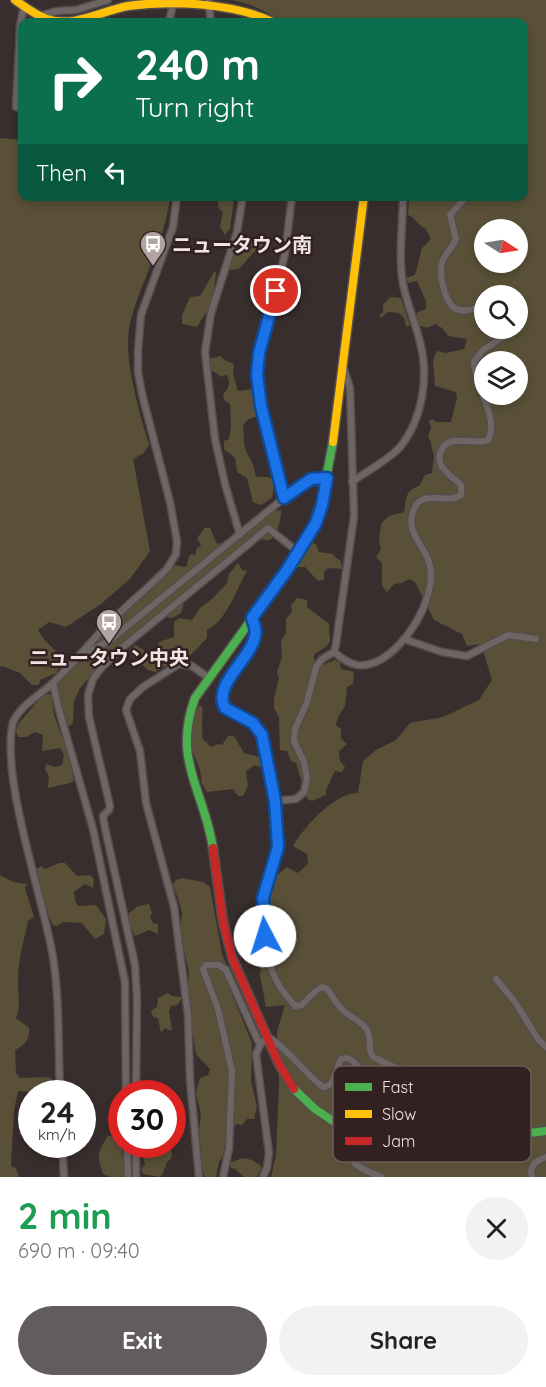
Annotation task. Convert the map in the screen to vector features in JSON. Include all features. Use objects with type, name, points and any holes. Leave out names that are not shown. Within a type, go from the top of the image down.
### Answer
[{"type":"street","points":[[15,0],[47,18]]},
{"type":"street","points":[[40,16],[57,11],[76,10],[108,0]]},
{"type":"street","points":[[87,18],[139,4],[208,3],[247,11],[264,18]]},
{"type":"street","points":[[208,3],[210,18]]},
{"type":"street","points":[[169,18],[173,4]]},
{"type":"street","points":[[22,18],[24,6]]},
{"type":"street","points":[[18,90],[16,107],[18,107]]},
{"type":"street","points":[[60,1080],[57,997],[52,956],[13,813],[7,750],[11,728],[29,701],[53,683],[83,654],[101,632],[167,568],[178,547],[170,502],[138,373],[141,315],[173,227],[176,201]]},
{"type":"street","points":[[240,534],[215,439],[205,352],[211,313],[237,232],[242,201]]},
{"type":"street","points":[[284,498],[261,406],[257,375],[263,335],[285,254],[291,201]]},
{"type":"street","points":[[264,1041],[226,934],[212,844],[206,816],[192,777],[185,746],[184,728],[187,712],[298,552],[319,515],[327,478],[363,201]]},
{"type":"street","points":[[352,482],[401,446],[411,428],[422,396],[423,364],[420,344],[402,280],[403,201]]},
{"type":"street","points":[[463,201],[450,215],[456,239],[444,259],[441,278],[451,305],[462,310],[474,308]]},
{"type":"street","points":[[334,652],[350,664],[367,666],[392,653],[404,639],[427,599],[431,579],[428,559],[413,535],[414,508],[421,500],[429,498],[448,500],[461,495],[460,485],[442,466],[440,456],[448,442],[488,440],[492,424],[475,373],[474,362],[483,350],[500,339]]},
{"type":"street","points":[[334,652],[354,516],[350,388],[342,364]]},
{"type":"street","points":[[83,654],[109,641],[284,498],[311,479],[327,478]]},
{"type":"street","points":[[136,1080],[135,964],[105,828],[103,816],[110,806],[93,738],[88,705],[89,689],[99,670],[123,647],[268,528],[298,552]]},
{"type":"street","points":[[252,618],[256,631],[255,639],[224,687],[222,702],[227,710],[253,723],[262,735],[275,801],[278,847],[262,906],[266,953],[273,976],[295,1006],[302,1005],[318,988],[329,989],[340,1008],[366,1027],[369,1033],[371,1055],[391,1066]]},
{"type":"street","points":[[404,639],[436,650],[466,656],[508,635],[536,639]]},
{"type":"street","points":[[275,801],[296,799],[305,789],[307,778],[304,762],[294,741],[296,729],[307,702],[316,667],[322,659],[334,652]]},
{"type":"street","points":[[199,1177],[191,1096],[188,1015],[174,907],[146,803],[140,751],[126,710],[130,699],[143,687],[179,664],[192,666],[209,678]]},
{"type":"street","points":[[53,683],[93,829],[123,973],[126,1006],[126,1080]]},
{"type":"street","points":[[223,1177],[229,1149],[232,1071],[220,1016],[203,969],[206,965],[219,965],[226,970],[264,1041],[287,1078],[310,1106],[333,1121]]},
{"type":"street","points":[[496,979],[546,1047]]},
{"type":"street","points":[[264,1041],[277,1042],[298,1066],[323,1087],[327,1088],[333,1080]]},
{"type":"street","points":[[263,1177],[269,1153],[256,1054],[264,1041]]},
{"type":"street","points":[[338,1066],[341,1059],[346,1057],[358,1066]]},
{"type":"street","points":[[531,1133],[546,1131]]},
{"type":"street","points":[[532,1177],[531,1168],[536,1161],[546,1157]]},
{"type":"street","points":[[63,1158],[64,1177]]},
{"type":"street","points":[[127,1158],[128,1177]]},
{"type":"street","points":[[136,1158],[136,1177]]},
{"type":"street","points":[[352,1162],[382,1177]]},
{"type":"shaded area","points":[[230,0],[546,0],[546,1177],[271,1177],[276,1155],[279,1084],[277,1032],[285,1005],[266,1007],[260,975],[273,878],[287,867],[298,873],[308,864],[307,854],[293,846],[321,812],[339,799],[358,793],[363,761],[376,750],[396,740],[410,723],[443,717],[479,700],[492,680],[481,644],[467,646],[462,634],[434,620],[415,582],[409,579],[394,584],[387,592],[382,586],[382,563],[376,557],[381,549],[379,542],[381,524],[389,516],[404,512],[411,490],[419,486],[425,475],[432,473],[434,455],[428,437],[431,427],[429,421],[432,419],[437,422],[451,422],[457,398],[456,392],[435,386],[433,360],[437,351],[445,353],[464,349],[467,339],[448,336],[442,328],[435,324],[429,327],[417,324],[414,317],[418,312],[426,309],[426,301],[417,281],[408,283],[406,278],[415,275],[422,248],[431,239],[425,228],[408,215],[409,201],[528,201],[528,18],[276,18],[258,8]]},
{"type":"shaded area","points":[[0,138],[18,140],[18,201],[169,201],[159,243],[136,303],[128,333],[132,382],[149,445],[144,453],[133,459],[150,551],[130,579],[101,604],[66,627],[49,622],[38,630],[63,659],[56,673],[40,680],[39,685],[32,685],[20,673],[0,667]]},
{"type":"shaded area","points":[[218,201],[234,201],[230,229],[225,235],[220,227],[223,212],[219,209]]},
{"type":"shaded area","points":[[247,238],[263,239],[266,242],[265,253],[254,252],[239,269],[229,270],[237,241]]},
{"type":"shaded area","points":[[216,272],[213,292],[207,311],[197,327],[182,324],[182,315],[190,297],[200,296]]},
{"type":"shaded area","points":[[390,297],[401,298],[410,326],[406,326],[404,318],[399,313],[388,312],[381,318],[379,316],[383,312],[383,305]]},
{"type":"shaded area","points":[[221,356],[224,360],[234,364],[233,374],[238,391],[255,389],[258,416],[247,420],[243,426],[245,449],[256,477],[268,477],[275,480],[272,498],[261,505],[253,502],[247,478],[237,472],[235,458],[224,449],[224,441],[229,439],[231,427],[230,404],[224,400],[223,394],[228,387],[229,380],[226,374],[222,377],[209,369],[209,359]]},
{"type":"shaded area","points":[[281,510],[278,527],[272,538],[267,540],[259,538],[185,599],[181,613],[172,618],[160,615],[150,621],[130,646],[111,654],[80,688],[74,701],[73,723],[68,727],[56,688],[60,680],[78,663],[95,657],[97,641],[101,634],[126,613],[173,565],[186,567],[190,554],[195,555],[197,548],[201,546],[197,538],[205,528],[210,528],[217,544],[225,542],[234,533],[247,533],[275,511]]},
{"type":"shaded area","points":[[312,543],[316,544],[319,552],[333,554],[341,561],[342,569],[328,568],[324,572],[324,580],[318,581],[305,567],[296,567],[296,560]]},
{"type":"shaded area","points":[[238,563],[242,570],[247,571],[226,612],[207,630],[207,638],[188,658],[173,662],[155,672],[148,670],[129,653],[135,645],[147,652],[156,650],[159,642],[174,637],[174,622],[179,618],[192,620],[200,608],[227,583],[229,574]]},
{"type":"shaded area","points":[[297,598],[307,600],[307,607],[329,624],[329,643],[314,655],[315,662],[320,666],[335,660],[340,662],[341,669],[354,672],[353,684],[347,687],[345,706],[336,725],[341,729],[341,739],[347,744],[339,751],[340,761],[345,767],[342,772],[335,771],[326,795],[312,801],[307,799],[296,763],[291,761],[287,751],[280,750],[279,717],[274,708],[279,678],[277,672],[282,657],[281,641],[286,633],[286,619],[292,612],[291,605]]},
{"type":"shaded area","points":[[51,694],[54,715],[67,751],[74,780],[48,788],[49,776],[45,770],[46,764],[55,767],[62,765],[64,754],[60,748],[42,751],[43,735],[35,732],[26,737],[18,737],[16,731],[19,723],[43,695]]},
{"type":"shaded area","points":[[201,705],[203,710],[202,738],[211,747],[222,745],[228,736],[234,736],[244,753],[259,757],[263,762],[262,768],[255,765],[246,771],[248,786],[243,796],[238,796],[233,789],[207,792],[202,784],[200,770],[190,744],[194,709]]},
{"type":"shaded area","points":[[65,863],[77,876],[90,875],[94,879],[93,888],[85,884],[74,892],[78,906],[96,905],[106,919],[104,934],[95,939],[82,923],[63,922],[56,926],[52,924],[35,873],[36,869],[41,866],[45,869]]},
{"type":"shaded area","points":[[0,875],[13,882],[27,884],[25,888],[34,917],[28,921],[19,965],[19,1003],[16,1018],[29,1028],[29,1035],[22,1046],[15,1050],[16,1073],[20,1078],[48,1077],[52,1080],[18,1080],[11,1166],[16,1168],[19,1177],[0,1177]]},
{"type":"shaded area","points":[[182,878],[203,882],[210,887],[222,954],[229,971],[228,985],[252,1043],[251,1081],[257,1107],[254,1119],[247,1119],[242,1125],[237,1124],[227,1132],[223,1156],[219,1162],[216,1177],[205,1177],[199,1162],[201,1114],[196,1093],[200,1078],[208,1075],[210,1069],[196,1054],[191,1020],[192,1010],[187,992],[189,972],[180,932],[182,913],[172,885],[176,880]]},
{"type":"shaded area","points":[[149,904],[152,913],[150,917],[153,923],[158,924],[158,934],[149,930],[135,936],[128,922],[129,913],[138,906]]},
{"type":"shaded area","points":[[168,993],[182,999],[177,1005],[171,1006],[169,1012],[171,1031],[165,1028],[161,1033],[158,1018],[153,1017],[151,1011],[157,1007],[158,998]]},
{"type":"shaded area","points":[[108,1136],[108,1158],[123,1158],[125,1177],[111,1177],[103,1174],[99,1154]]},
{"type":"shaded area","points":[[143,1158],[171,1158],[160,1177],[143,1174],[141,1169],[145,1165]]},
{"type":"shaded area","points":[[242,1158],[261,1166],[257,1177],[244,1177],[231,1168],[230,1163]]},
{"type":"traffic: fast","points":[[213,848],[188,757],[189,720],[195,698],[287,570],[319,515],[333,442]]},
{"type":"traffic: fast","points":[[294,1089],[315,1109],[333,1121]]},
{"type":"traffic: fast","points":[[531,1133],[546,1131]]},
{"type":"traffic: slow","points":[[15,0],[45,18]]},
{"type":"traffic: slow","points":[[88,18],[118,8],[163,3],[221,7],[262,18]]},
{"type":"traffic: slow","points":[[333,442],[363,201]]},
{"type":"traffic: jam","points":[[213,848],[223,922],[233,960],[279,1064],[294,1089]]},
{"type":"place","name":"ニュータウン南","points":[[153,267]]},
{"type":"place","name":"ニュータウン中央","points":[[109,645]]},
{"type":"route","points":[[265,936],[263,898],[278,847],[278,825],[267,753],[259,729],[253,723],[227,710],[222,705],[222,694],[226,683],[255,639],[256,631],[252,618],[287,570],[316,523],[327,478],[311,479],[284,498],[261,406],[257,375],[259,353],[276,291]]}]
